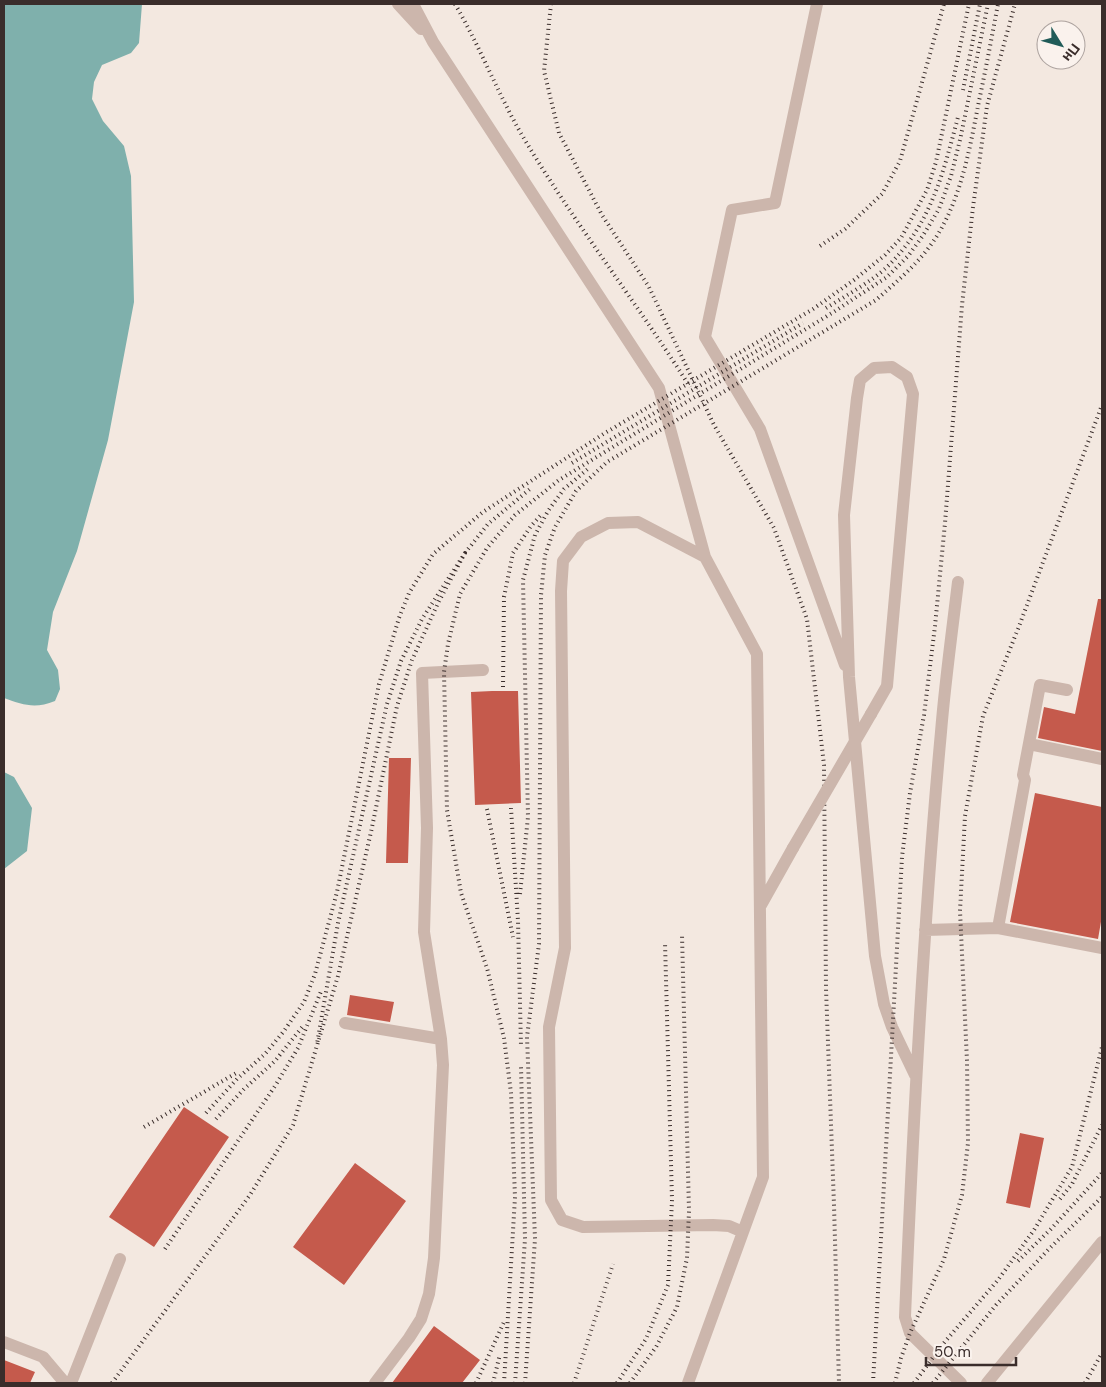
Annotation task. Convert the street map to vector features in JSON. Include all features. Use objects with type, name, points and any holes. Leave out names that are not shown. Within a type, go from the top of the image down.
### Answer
[{"type":"lane","points":[[398,4],[433,42]]},
{"type":"lane","points":[[413,4],[433,42],[660,388],[705,557],[758,654],[763,1177],[688,1383]]},
{"type":"lane","points":[[817,4],[774,203],[732,210],[705,337],[760,429],[850,677]]},
{"type":"lane","points":[[760,906],[793,848],[871,714],[887,686],[913,394],[907,376],[892,367],[874,368],[860,380],[844,515],[850,677],[875,956],[884,1004],[892,1027],[915,1075]]},
{"type":"lane","points":[[705,557],[638,522],[608,522],[581,536],[563,561],[561,591],[565,948],[549,1027],[551,1200],[562,1220],[582,1227],[713,1225],[729,1226],[743,1232]]},
{"type":"lane","points":[[958,582],[941,731],[925,930],[915,1075],[905,1317],[910,1333],[961,1383]]},
{"type":"lane","points":[[375,1383],[417,1325],[429,1294],[434,1258],[443,1064],[441,1039],[424,932],[427,828],[422,673],[483,670]]},
{"type":"lane","points":[[998,928],[1040,685],[1068,690]]},
{"type":"lane","points":[[1029,744],[1102,759]]},
{"type":"lane","points":[[925,930],[998,928],[1102,948]]},
{"type":"lane","points":[[345,1023],[441,1039]]},
{"type":"lane","points":[[987,1383],[1102,1242]]},
{"type":"lane","points":[[71,1383],[120,1259]]},
{"type":"lane","points":[[4,1342],[43,1357],[65,1383]]},
{"type":"water","points":[[4,4],[142,4],[139,43],[131,53],[102,65],[94,82],[92,99],[103,121],[124,146],[131,176],[134,302],[108,440],[77,551],[53,612],[47,650],[58,670],[60,689],[55,701],[41,705],[23,704],[4,698]]},
{"type":"water","points":[[4,772],[14,777],[32,808],[27,851],[4,869]]},
{"type":"building","points":[[1098,599],[1102,599],[1102,751],[1038,738],[1044,707],[1075,714]]},
{"type":"building","points":[[518,691],[521,803],[475,805],[471,692]]},
{"type":"building","points":[[389,758],[411,758],[408,863],[386,863]]},
{"type":"building","points":[[1035,793],[1102,807],[1102,916],[1098,939],[1010,922]]},
{"type":"building","points":[[350,995],[394,1002],[390,1022],[347,1015]]},
{"type":"building","points":[[184,1107],[229,1137],[154,1247],[109,1217]]},
{"type":"building","points":[[1020,1133],[1044,1138],[1030,1208],[1006,1203]]},
{"type":"building","points":[[355,1163],[406,1201],[344,1285],[293,1247]]},
{"type":"building","points":[[434,1326],[480,1360],[462,1383],[392,1383]]},
{"type":"building","points":[[4,1360],[35,1372],[30,1383],[4,1383]]},
{"type":"railway","points":[[455,4],[519,130],[539,163],[690,387]]},
{"type":"railway","points":[[551,4],[544,71],[559,133],[602,215],[649,287],[714,425],[774,528],[807,619],[824,765],[826,989],[839,1383]]},
{"type":"railway","points":[[820,246],[845,229],[882,194],[900,161],[944,4]]},
{"type":"railway","points":[[206,1113],[237,1079],[265,1054],[304,1002],[315,974],[337,892],[379,684],[399,618],[409,593],[433,554],[483,512],[605,433],[813,309],[885,255],[901,238],[927,190],[936,162],[969,4]]},
{"type":"railway","points":[[963,90],[980,4]]},
{"type":"railway","points":[[504,1383],[515,1197],[511,1093],[504,1038],[487,968],[461,893],[447,810],[444,672],[448,644],[460,594],[487,548],[515,515],[559,480],[832,313],[887,277],[908,256],[939,209],[951,176],[988,4]]},
{"type":"railway","points":[[525,1383],[535,1239],[527,1037],[539,944],[541,595],[545,555],[555,527],[576,491],[607,462],[876,300],[909,270],[927,250],[948,216],[962,179],[998,4]]},
{"type":"railway","points":[[873,1383],[902,857],[910,793],[924,715],[935,626],[962,305],[973,207],[987,106],[1015,4]]},
{"type":"railway","points":[[826,308],[858,289],[887,267],[915,233],[925,216],[941,178],[958,117]]},
{"type":"railway","points":[[572,463],[803,323]]},
{"type":"railway","points":[[895,1383],[910,1333],[944,1259],[962,1195],[968,1143],[967,1061],[960,911],[965,816],[983,716],[1018,629],[1102,405]]},
{"type":"railway","points":[[520,894],[528,817],[523,580],[535,535],[548,511],[564,489],[589,468]]},
{"type":"railway","points":[[465,553],[488,524],[530,489]]},
{"type":"railway","points":[[503,687],[504,597],[513,553],[531,526],[541,515]]},
{"type":"railway","points":[[112,1383],[250,1195],[293,1125],[338,976],[397,706],[412,660],[438,603],[465,553],[422,619],[401,661],[387,704],[338,923],[317,1044]]},
{"type":"railway","points":[[511,808],[518,921],[521,1046]]},
{"type":"railway","points":[[487,809],[513,937]]},
{"type":"railway","points":[[630,1383],[656,1347],[677,1307],[687,1258],[689,1211],[682,935]]},
{"type":"railway","points":[[617,1383],[646,1339],[668,1285],[672,1200],[665,942]]},
{"type":"railway","points":[[165,1249],[275,1086],[298,1048],[322,989]]},
{"type":"railway","points":[[216,1119],[244,1089],[275,1061],[303,1026]]},
{"type":"railway","points":[[914,1383],[943,1344],[998,1280],[1034,1230],[1072,1167],[1102,1047]]},
{"type":"railway","points":[[515,1383],[525,1239],[521,1066]]},
{"type":"railway","points":[[144,1127],[238,1072]]},
{"type":"railway","points":[[1060,1199],[1072,1184],[1102,1125]]},
{"type":"railway","points":[[1018,1261],[1051,1229],[1102,1173]]},
{"type":"railway","points":[[933,1383],[996,1305],[1102,1197]]},
{"type":"railway","points":[[574,1383],[613,1264]]},
{"type":"railway","points":[[476,1383],[504,1322]]},
{"type":"railway","points":[[1085,1383],[1102,1353]]},
{"type":"railway","points":[[493,1383],[500,1354]]}]
